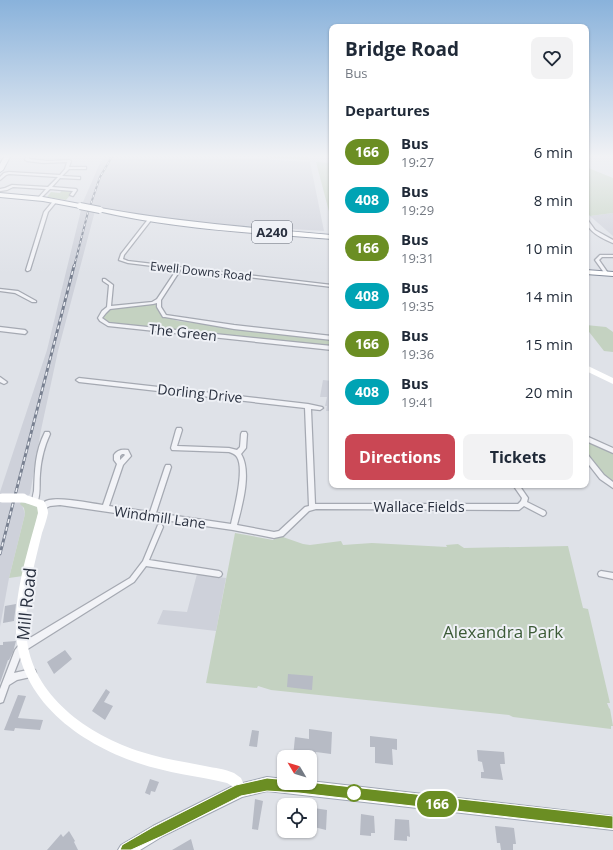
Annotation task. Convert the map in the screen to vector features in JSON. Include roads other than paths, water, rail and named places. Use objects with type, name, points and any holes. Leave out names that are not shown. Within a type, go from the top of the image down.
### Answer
[{"type":"highway","name":"A240","points":[[14,195],[40,198],[150,219],[184,223],[200,222],[212,226],[329,237]]},
{"type":"highway","points":[[589,272],[609,273]]},
{"type":"main road","points":[[589,370],[613,382]]},
{"type":"main road","name":"Windmill Lane","points":[[1,498],[23,498],[38,504]]},
{"type":"main road","name":"Mill Road","points":[[23,647],[22,621],[25,594],[28,574],[43,513],[38,504]]},
{"type":"main road","points":[[23,647],[32,673],[44,694],[59,712],[105,744],[127,753],[163,764],[230,777],[237,782],[240,790]]},
{"type":"main road","points":[[126,850],[158,831],[240,790],[267,784],[613,822]]},
{"type":"street","points":[[40,198],[43,195]]},
{"type":"street","points":[[28,270],[46,212],[55,201]]},
{"type":"street","name":"Ewell Downs Road","points":[[150,219],[122,255],[121,260],[329,286]]},
{"type":"street","points":[[589,224],[595,232],[613,242]]},
{"type":"street","points":[[609,273],[597,260],[602,256],[613,256]]},
{"type":"street","name":"The Green","points":[[180,268],[159,300],[153,303],[109,308],[100,318],[108,324],[329,348]]},
{"type":"street","points":[[104,280],[111,285],[109,308]]},
{"type":"street","points":[[0,290],[16,292],[34,301]]},
{"type":"street","name":"The Green","points":[[159,300],[159,307],[162,314],[170,318],[329,338]]},
{"type":"street","points":[[0,329],[25,332]]},
{"type":"street","name":"Dorling Drive","points":[[79,380],[320,408]]},
{"type":"street","points":[[308,406],[312,506]]},
{"type":"street","points":[[179,430],[174,448],[229,450],[238,454],[243,462],[240,497],[233,527]]},
{"type":"street","points":[[38,504],[37,471],[43,442],[48,434]]},
{"type":"street","points":[[238,454],[243,448],[244,434]]},
{"type":"street","points":[[589,439],[613,451]]},
{"type":"street","points":[[589,461],[602,477],[613,485]]},
{"type":"street","points":[[104,509],[120,464]]},
{"type":"street","points":[[152,515],[168,467]]},
{"type":"street","points":[[518,488],[525,498],[523,503],[543,513]]},
{"type":"street","name":"Windmill Lane","points":[[38,504],[54,502],[152,515],[278,535],[312,506]]},
{"type":"street","name":"Wallace Fields","points":[[312,506],[520,507],[523,503]]},
{"type":"street","points":[[23,647],[125,586],[138,574],[145,563],[160,527]]},
{"type":"street","points":[[145,563],[219,574]]},
{"type":"street","points":[[601,574],[613,576]]},
{"type":"street","name":"Mill Road","points":[[0,699],[18,653],[23,647]]},
{"type":"street","points":[[6,683],[16,676],[32,673]]},
{"type":"railway","points":[[74,267],[94,195]]},
{"type":"railway","points":[[0,554],[74,266]]},
{"type":"park label","name":"Alexandra Park","points":[[503,631]]}]
